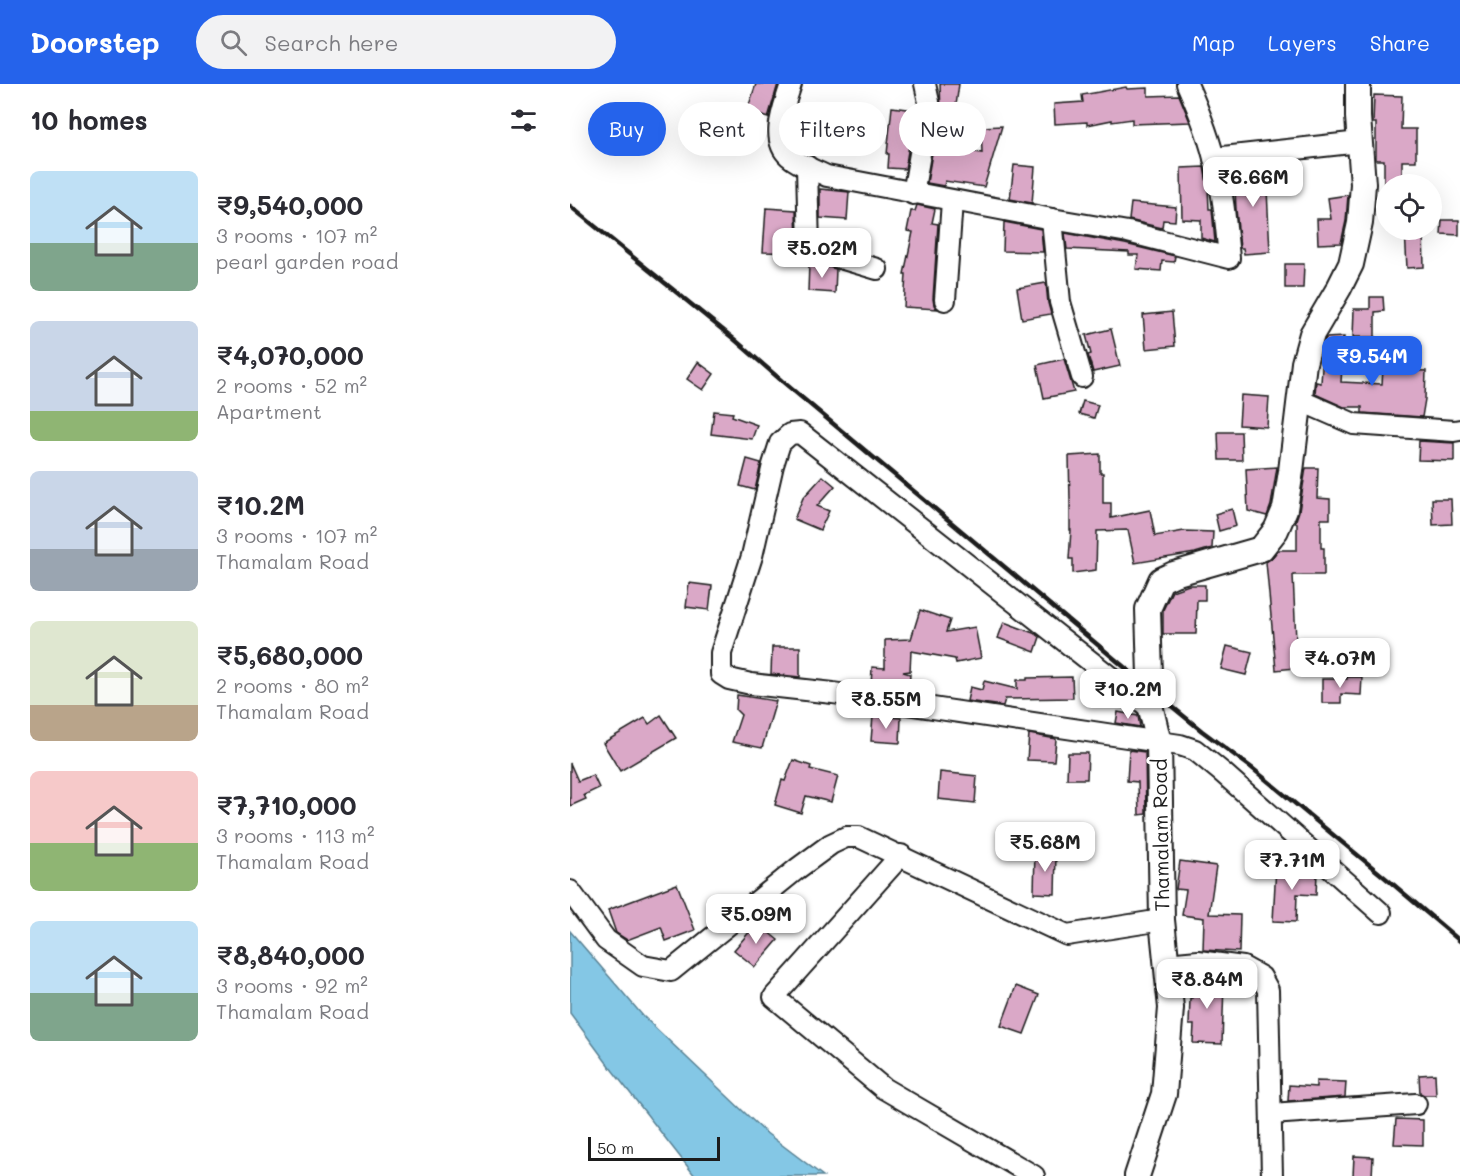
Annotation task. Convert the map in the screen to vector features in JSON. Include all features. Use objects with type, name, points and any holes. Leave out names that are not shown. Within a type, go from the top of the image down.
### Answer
[{"type":"street","points":[[791,84],[779,123],[780,146],[788,155],[827,176],[1128,232],[1229,258],[1223,202],[1214,158],[1201,117],[1187,84]]},
{"type":"street","points":[[914,194],[930,102],[925,84]]},
{"type":"street","name":"Thamalam Road","points":[[1137,1176],[1164,1094],[1171,1008],[1162,920],[1160,743],[1151,709],[1148,609],[1161,580],[1174,574],[1261,549],[1276,530],[1285,509],[1304,363],[1312,334],[1351,264],[1360,223],[1363,184],[1358,84]]},
{"type":"street","points":[[1214,158],[1360,142]]},
{"type":"street","points":[[807,166],[809,249],[878,269]]},
{"type":"street","points":[[945,300],[952,201]]},
{"type":"street","points":[[1052,219],[1060,302],[1082,377]]},
{"type":"street","points":[[1299,400],[1354,424],[1460,430]]},
{"type":"street","points":[[1151,709],[800,433],[790,434],[780,443],[752,556],[721,653],[721,674],[729,679],[751,684],[833,693],[1179,745],[1195,750],[1381,913]]},
{"type":"street","points":[[570,891],[606,940],[643,966],[671,971],[797,869],[831,844],[846,837],[859,837],[901,855],[1067,935],[1162,920]]},
{"type":"street","points":[[901,855],[774,998],[883,1088],[1034,1176]]},
{"type":"street","points":[[1166,964],[1198,961],[1243,967],[1261,977],[1268,990],[1272,1176]]},
{"type":"street","points":[[1271,1114],[1416,1104]]},
{"type":"water","points":[[570,931],[643,1016],[765,1132],[823,1176],[695,1176],[570,1013]]},
{"type":"building","points":[[756,84],[778,84],[768,118],[767,102],[750,102]]},
{"type":"building","points":[[940,84],[959,84],[956,102],[941,102]]},
{"type":"building","points":[[1126,87],[1127,89],[1148,88],[1148,96],[1179,95],[1190,122],[1132,124],[1132,119],[1087,125],[1087,122],[1055,124],[1054,104],[1083,102],[1082,95]]},
{"type":"building","points":[[1374,95],[1402,96],[1401,129],[1416,129],[1416,161],[1402,161],[1402,174],[1384,174],[1384,160],[1376,160],[1376,123],[1373,123]]},
{"type":"building","points":[[892,107],[899,108],[899,156],[907,156],[905,169],[888,168],[889,154],[887,154]]},
{"type":"building","points":[[1002,126],[984,187],[945,181],[944,186],[927,183],[932,156],[986,156],[986,127]]},
{"type":"building","points":[[1267,164],[1270,252],[1244,254],[1243,248],[1240,248],[1234,168]]},
{"type":"building","points":[[1014,165],[1035,167],[1032,203],[1010,199]]},
{"type":"building","points":[[1204,167],[1209,209],[1212,209],[1215,242],[1201,238],[1201,220],[1182,219],[1181,168]]},
{"type":"building","points":[[820,189],[849,192],[847,220],[820,218]]},
{"type":"building","points":[[1348,195],[1341,243],[1318,244],[1317,219],[1331,219],[1328,198]]},
{"type":"building","points":[[1131,203],[1176,207],[1175,221],[1163,220],[1162,228],[1129,220]]},
{"type":"building","points":[[917,205],[935,209],[932,223],[938,224],[933,299],[937,309],[904,307],[906,274],[904,274],[913,232],[907,231],[911,211],[915,211]]},
{"type":"building","points":[[766,208],[796,210],[798,253],[763,252]]},
{"type":"building","points":[[1442,220],[1459,220],[1459,235],[1442,234]]},
{"type":"building","points":[[1004,222],[1041,229],[1043,252],[1003,251]]},
{"type":"building","points":[[1065,233],[1175,256],[1174,262],[1162,261],[1161,271],[1136,269],[1138,255],[1129,255],[1129,252],[1067,249]]},
{"type":"building","points":[[1406,240],[1423,240],[1424,267],[1407,268]]},
{"type":"building","points":[[809,264],[836,269],[835,293],[808,291]]},
{"type":"building","points":[[1285,264],[1304,264],[1303,288],[1285,288]]},
{"type":"building","points":[[1046,283],[1051,314],[1022,319],[1017,288]]},
{"type":"building","points":[[1370,297],[1383,297],[1384,311],[1375,312],[1375,337],[1353,337],[1354,309],[1370,309]]},
{"type":"building","points":[[1172,312],[1175,346],[1146,349],[1143,315]]},
{"type":"building","points":[[1111,329],[1120,366],[1093,372],[1086,335]]},
{"type":"building","points":[[1344,337],[1341,382],[1382,384],[1383,369],[1426,371],[1422,417],[1362,413],[1362,407],[1344,407],[1315,394],[1316,382],[1321,383],[1326,338]]},
{"type":"building","points":[[1064,359],[1074,392],[1044,398],[1037,365]]},
{"type":"building","points":[[698,362],[714,374],[703,390],[687,379]]},
{"type":"building","points":[[1241,395],[1269,397],[1267,427],[1239,425]]},
{"type":"building","points":[[1083,401],[1098,405],[1094,418],[1079,414]]},
{"type":"building","points":[[714,411],[733,413],[732,416],[757,425],[752,439],[711,434]]},
{"type":"building","points":[[1218,432],[1241,432],[1242,460],[1219,460]]},
{"type":"building","points":[[1419,441],[1454,443],[1454,461],[1418,460]]},
{"type":"building","points":[[1100,454],[1100,473],[1103,473],[1103,503],[1111,503],[1111,518],[1150,510],[1155,536],[1184,531],[1213,532],[1212,548],[1135,563],[1128,530],[1097,531],[1096,570],[1073,573],[1073,559],[1069,559],[1071,530],[1069,456]]},
{"type":"building","points":[[747,459],[761,463],[755,490],[740,486]]},
{"type":"building","points":[[1277,467],[1267,516],[1248,511],[1246,469]]},
{"type":"building","points":[[1306,468],[1318,468],[1317,498],[1330,499],[1330,519],[1321,519],[1324,575],[1293,575],[1296,641],[1301,641],[1304,667],[1276,670],[1266,562],[1278,550],[1297,550],[1297,523],[1295,523]]},
{"type":"building","points":[[823,476],[835,486],[817,506],[829,511],[820,530],[794,519],[803,498]]},
{"type":"building","points":[[1432,499],[1451,499],[1452,524],[1433,525]]},
{"type":"building","points":[[1232,509],[1236,526],[1219,531],[1215,514]]},
{"type":"building","points":[[689,583],[712,586],[709,610],[686,607]]},
{"type":"building","points":[[1189,585],[1205,585],[1205,600],[1197,600],[1196,634],[1163,634],[1163,610],[1172,591]]},
{"type":"building","points":[[920,610],[950,620],[946,632],[975,627],[981,658],[956,663],[955,659],[911,651],[910,671],[903,672],[910,674],[909,690],[871,687],[872,667],[885,668],[885,640],[911,639]]},
{"type":"building","points":[[1004,622],[1040,637],[1035,652],[998,638]]},
{"type":"building","points":[[1227,646],[1252,652],[1246,675],[1221,669]]},
{"type":"building","points":[[772,647],[800,647],[800,677],[771,674]]},
{"type":"building","points":[[1072,677],[1073,698],[1005,699],[1003,706],[967,701],[970,687],[982,690],[984,681],[1017,689],[1017,680]]},
{"type":"building","points":[[1347,677],[1362,677],[1361,695],[1341,694],[1341,703],[1322,703],[1322,679],[1347,679]]},
{"type":"building","points":[[737,695],[776,701],[762,748],[732,742],[741,715],[736,710]]},
{"type":"building","points":[[1118,712],[1138,716],[1140,727],[1116,723]]},
{"type":"building","points":[[661,715],[676,738],[620,771],[603,743],[645,718],[649,724]]},
{"type":"building","points":[[873,716],[901,718],[900,743],[871,741]]},
{"type":"building","points":[[1029,734],[1056,739],[1054,761],[1027,760]]},
{"type":"building","points":[[1129,750],[1145,752],[1146,814],[1139,815],[1138,782],[1127,781]]},
{"type":"building","points":[[1068,753],[1088,753],[1087,779],[1067,779]]},
{"type":"building","points":[[793,760],[811,766],[810,769],[838,776],[831,802],[806,796],[801,813],[775,805],[782,780],[785,781]]},
{"type":"building","points":[[570,763],[578,781],[593,775],[599,788],[584,795],[586,799],[570,806]]},
{"type":"building","points":[[940,772],[977,776],[975,803],[938,799]]},
{"type":"building","points":[[1035,852],[1056,853],[1055,894],[1034,893]]},
{"type":"building","points":[[1180,861],[1216,866],[1209,914],[1240,915],[1239,952],[1203,950],[1204,918],[1182,915],[1186,890],[1176,889]]},
{"type":"building","points":[[1276,866],[1298,867],[1298,870],[1314,870],[1317,873],[1316,895],[1297,894],[1296,922],[1273,921]]},
{"type":"building","points":[[677,884],[695,930],[666,941],[661,927],[627,940],[616,933],[608,910]]},
{"type":"building","points":[[757,923],[778,940],[755,967],[734,950]]},
{"type":"building","points":[[1193,974],[1214,975],[1214,983],[1224,984],[1222,1044],[1193,1043],[1194,1025],[1189,1025],[1190,998],[1192,998]]},
{"type":"building","points":[[1016,986],[1039,995],[1024,1034],[1001,1026]]},
{"type":"building","points":[[1435,1074],[1436,1095],[1420,1093],[1419,1075]]},
{"type":"building","points":[[1316,1081],[1346,1082],[1345,1097],[1288,1101],[1289,1085],[1316,1087]]},
{"type":"building","points":[[1396,1119],[1423,1120],[1423,1145],[1394,1144]]},
{"type":"building","points":[[1354,1156],[1373,1157],[1372,1176],[1353,1176]]},
{"type":"railway","points":[[570,206],[734,339],[1147,686],[1252,768],[1460,941]]}]
